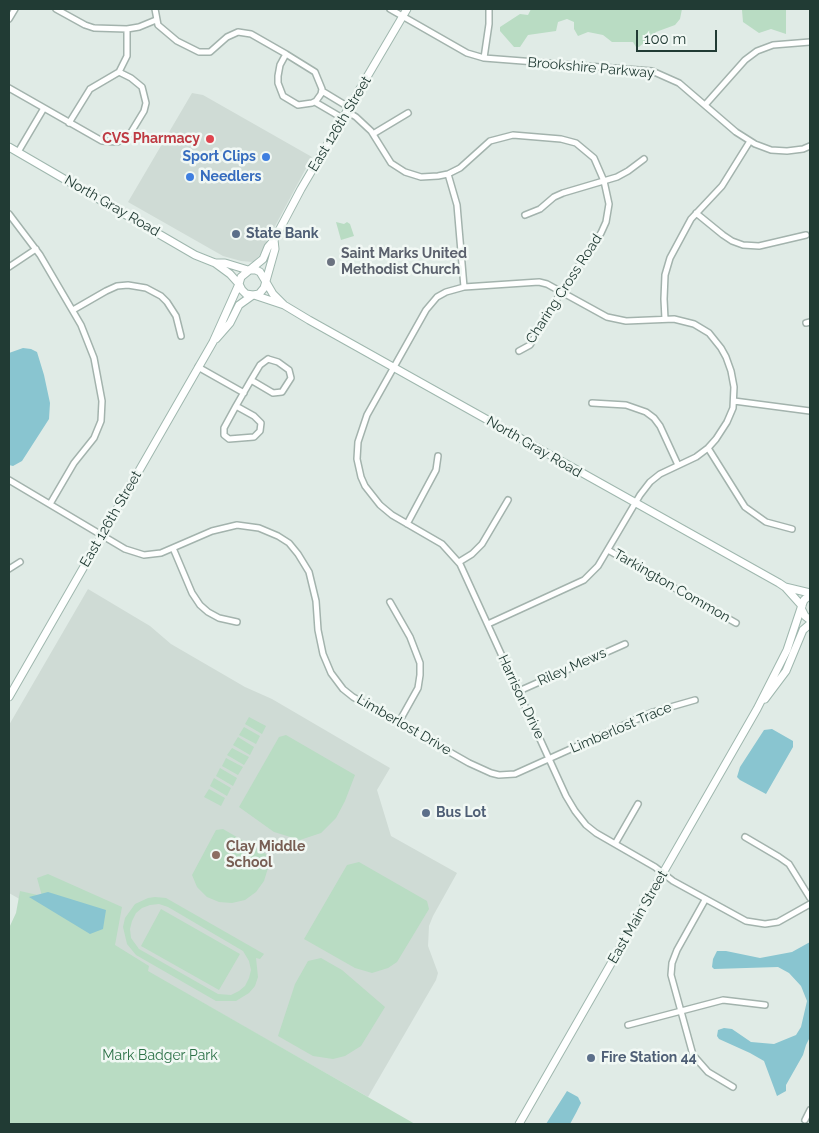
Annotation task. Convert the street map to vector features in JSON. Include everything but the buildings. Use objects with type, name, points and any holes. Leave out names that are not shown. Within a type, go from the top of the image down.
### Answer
[{"type":"street","points":[[9,19],[14,9]]},
{"type":"street","points":[[56,9],[88,26],[127,29],[139,27],[156,20]]},
{"type":"street","points":[[155,9],[158,25],[176,41],[199,52],[210,52],[227,37],[238,32],[251,34],[286,54],[315,72],[319,77],[322,91],[320,97],[315,102]]},
{"type":"street","name":"Brookshire Parkway","points":[[390,9],[459,49],[484,58],[652,71],[679,83],[736,132],[764,148],[787,151],[810,146]]},
{"type":"street","name":"East 126th Street","points":[[248,270],[264,259],[268,247],[274,240],[301,189],[344,119],[407,9]]},
{"type":"street","points":[[484,58],[489,24],[489,9]]},
{"type":"street","points":[[69,122],[90,89],[119,72],[127,56],[127,29]]},
{"type":"street","points":[[704,105],[745,60],[757,51],[773,45],[810,42]]},
{"type":"street","points":[[286,54],[280,65],[278,76],[278,83],[284,96],[298,104],[315,102],[344,119]]},
{"type":"street","points":[[9,88],[107,142],[117,142],[130,134],[146,103],[142,87],[119,72]]},
{"type":"street","name":"Charing Cross Road","points":[[322,91],[349,110],[366,126],[391,163],[405,172],[421,177],[448,174],[460,168],[490,142],[505,136],[561,139],[576,143],[594,158],[604,182],[609,204],[606,222],[601,233],[561,292],[530,345],[519,351]]},
{"type":"street","points":[[18,152],[44,108]]},
{"type":"street","points":[[373,134],[408,113]]},
{"type":"street","points":[[665,319],[665,275],[670,258],[685,229],[722,186],[750,141]]},
{"type":"street","name":"North Gray Road","points":[[9,147],[195,255],[215,264],[230,274],[239,284]]},
{"type":"street","points":[[525,215],[540,209],[554,197],[604,182],[628,171],[644,158]]},
{"type":"street","points":[[448,174],[457,205],[464,287],[539,282],[547,284],[607,317],[626,321],[679,320],[694,324],[709,334],[721,348],[731,371],[734,387],[734,400],[727,422],[708,448],[696,457],[652,480],[645,487],[598,566],[584,580],[488,624]]},
{"type":"street","points":[[9,214],[36,249],[85,333],[94,358],[101,392],[102,411],[100,426],[94,438],[74,463],[50,504]]},
{"type":"street","points":[[696,214],[732,241],[743,245],[759,246],[806,235]]},
{"type":"street","name":"East 126th Street","points":[[266,282],[275,248],[274,240]]},
{"type":"street","points":[[9,267],[36,249]]},
{"type":"street","name":"North Gray Road","points":[[215,264],[225,264],[248,270]]},
{"type":"street","points":[[248,270],[260,272],[266,282],[262,291],[253,295],[244,292],[239,284],[242,275],[248,270]]},
{"type":"street","name":"North Gray Road","points":[[266,282],[273,294],[284,305]]},
{"type":"street","name":"East 126th Street","points":[[9,697],[213,342],[239,284]]},
{"type":"street","points":[[73,310],[117,286],[128,285],[146,288],[161,296],[167,302],[176,316],[181,336]]},
{"type":"street","name":"Harrison Drive","points":[[464,287],[446,292],[431,303],[363,422],[358,442],[357,459],[361,477],[370,494],[386,511],[442,544],[459,562],[549,759],[575,811],[586,825],[705,900],[746,921],[757,924],[778,922],[810,904]]},
{"type":"street","name":"East 126th Street","points":[[213,342],[225,330],[239,305],[253,295]]},
{"type":"street","name":"North Gray Road","points":[[253,295],[284,305],[634,504],[785,587],[810,594]]},
{"type":"street","points":[[236,406],[254,416],[261,423],[260,431],[254,437],[229,439],[224,435],[224,428],[236,406],[251,380],[260,365],[268,359],[274,360],[287,368],[291,375],[285,389],[279,393],[274,393],[251,380]]},
{"type":"street","points":[[198,367],[244,393]]},
{"type":"street","points":[[734,400],[810,411]]},
{"type":"street","points":[[592,403],[626,405],[646,412],[660,426],[678,465]]},
{"type":"street","points":[[708,448],[745,507],[766,522],[792,530]]},
{"type":"street","points":[[407,524],[436,470],[438,456]]},
{"type":"street","name":"Limberlost Drive","points":[[9,480],[125,549],[144,554],[161,553],[212,531],[237,525],[266,530],[288,543],[304,562],[312,580],[320,642],[326,665],[343,689],[491,774],[515,774],[549,759]]},
{"type":"street","points":[[459,562],[472,554],[482,544],[508,500]]},
{"type":"street","points":[[173,548],[192,594],[200,605],[219,618],[237,622]]},
{"type":"street","name":"Tarkington Common","points":[[608,550],[736,623]]},
{"type":"street","points":[[9,569],[20,562]]},
{"type":"street","name":"North Gray Road","points":[[785,587],[802,607],[805,616],[810,620]]},
{"type":"street","name":"East Main Street","points":[[519,1124],[757,709],[786,650],[804,600],[810,594]]},
{"type":"street","points":[[390,602],[410,637],[420,663],[418,688],[399,722]]},
{"type":"street","name":"East Main Street","points":[[757,709],[786,670],[803,630],[810,624]]},
{"type":"street","name":"Riley Mews","points":[[519,691],[625,644]]},
{"type":"street","name":"Limberlost Trace","points":[[549,759],[653,712],[695,700]]},
{"type":"street","points":[[615,844],[638,804]]},
{"type":"street","points":[[745,837],[779,856],[789,864],[810,898]]},
{"type":"street","points":[[705,900],[676,950],[671,975],[696,1061],[713,1076],[733,1087]]},
{"type":"street","points":[[628,1025],[723,1000],[765,1005]]},
{"type":"street","points":[[805,1120],[810,1110]]},
{"type":"shaded area","points":[[192,93],[203,95],[312,157],[259,256],[253,262],[223,256],[128,202]]},
{"type":"shaded area","name":"Clay Middle School","points":[[88,589],[150,626],[171,644],[245,687],[272,699],[390,768],[377,790],[391,836],[457,873],[429,926],[428,946],[438,973],[436,980],[368,1097],[9,893],[9,725]]},
{"type":"green space","points":[[531,9],[682,9],[680,19],[675,25],[656,32],[639,47],[636,47],[633,42],[612,42],[603,35],[588,32],[578,36],[574,29],[574,22],[567,19],[558,22],[556,31],[528,35],[520,47],[514,47],[500,31],[500,27],[520,14],[528,15]]},
{"type":"green space","points":[[736,9],[786,9],[786,34],[771,29],[759,33],[743,22],[742,10]]},
{"type":"green space","points":[[336,222],[344,224],[347,222],[350,224],[354,236],[341,240]]},
{"type":"green space","points":[[249,717],[266,726],[262,734],[245,724]]},
{"type":"green space","points":[[244,727],[260,736],[256,744],[239,735]]},
{"type":"green space","points":[[286,735],[355,775],[336,818],[321,833],[300,840],[274,832],[239,807],[279,737]]},
{"type":"green space","points":[[238,737],[254,747],[250,755],[233,745]]},
{"type":"green space","points":[[232,748],[249,757],[244,765],[227,755]]},
{"type":"green space","points":[[226,758],[243,767],[238,775],[222,766]]},
{"type":"green space","points":[[220,768],[237,778],[233,786],[216,776]]},
{"type":"green space","points":[[214,778],[231,788],[227,796],[210,786]]},
{"type":"green space","points":[[209,789],[225,798],[221,806],[204,797]]},
{"type":"green space","points":[[223,829],[266,854],[268,868],[264,881],[256,892],[245,900],[232,903],[219,902],[207,897],[197,887],[192,875],[216,830]]},
{"type":"green space","points":[[359,862],[427,901],[429,909],[397,962],[388,968],[372,973],[355,968],[304,939],[347,865]]},
{"type":"green space","name":"Mark Badger Park","points":[[48,874],[122,907],[115,945],[149,966],[148,971],[415,1124],[9,1124],[9,928],[16,913],[20,891],[42,896],[37,878]]},
{"type":"green space","points":[[148,898],[166,898],[264,954],[260,959],[256,958],[258,977],[255,986],[249,993],[236,1001],[216,1001],[136,955],[127,944],[123,927],[125,918],[135,904]],"holes":[[[159,904],[168,907],[243,951],[249,961],[251,970],[245,986],[231,995],[218,994],[139,949],[131,938],[130,929],[136,913],[150,905]]]},
{"type":"green space","points":[[161,909],[240,954],[219,990],[141,946]]},
{"type":"green space","points":[[321,958],[342,970],[385,1007],[361,1046],[345,1056],[333,1059],[313,1056],[278,1036],[295,984],[308,961]]},
{"type":"water","points":[[23,348],[37,352],[50,403],[49,419],[22,461],[13,466],[9,465],[9,353]]},
{"type":"water","points":[[772,729],[793,741],[793,747],[766,794],[737,777],[740,767],[764,730]]},
{"type":"water","points":[[48,892],[106,910],[103,929],[90,934],[29,897]]},
{"type":"water","points":[[810,942],[810,1037],[803,1055],[786,1085],[786,1091],[777,1096],[764,1061],[719,1039],[717,1036],[718,1030],[724,1028],[732,1029],[751,1042],[774,1044],[796,1035],[801,1027],[807,1001],[801,986],[789,973],[778,967],[714,969],[712,967],[713,959],[717,951],[760,958],[792,952]]},
{"type":"water","points":[[567,1091],[578,1097],[581,1103],[570,1124],[546,1124]]},
{"type":"place","name":"CVS Pharmacy","points":[[210,139]]},
{"type":"place","name":"Sport Clips","points":[[266,157]]},
{"type":"place","name":"Needlers","points":[[190,177]]},
{"type":"place","name":"State Bank","points":[[236,234]]},
{"type":"place","name":"Saint Marks United Methodist Church","points":[[331,262]]},
{"type":"place","name":"Bus Lot","points":[[426,813]]},
{"type":"place","name":"Clay Middle School","points":[[216,855]]},
{"type":"place","name":"Fire Station 44","points":[[591,1058]]}]
